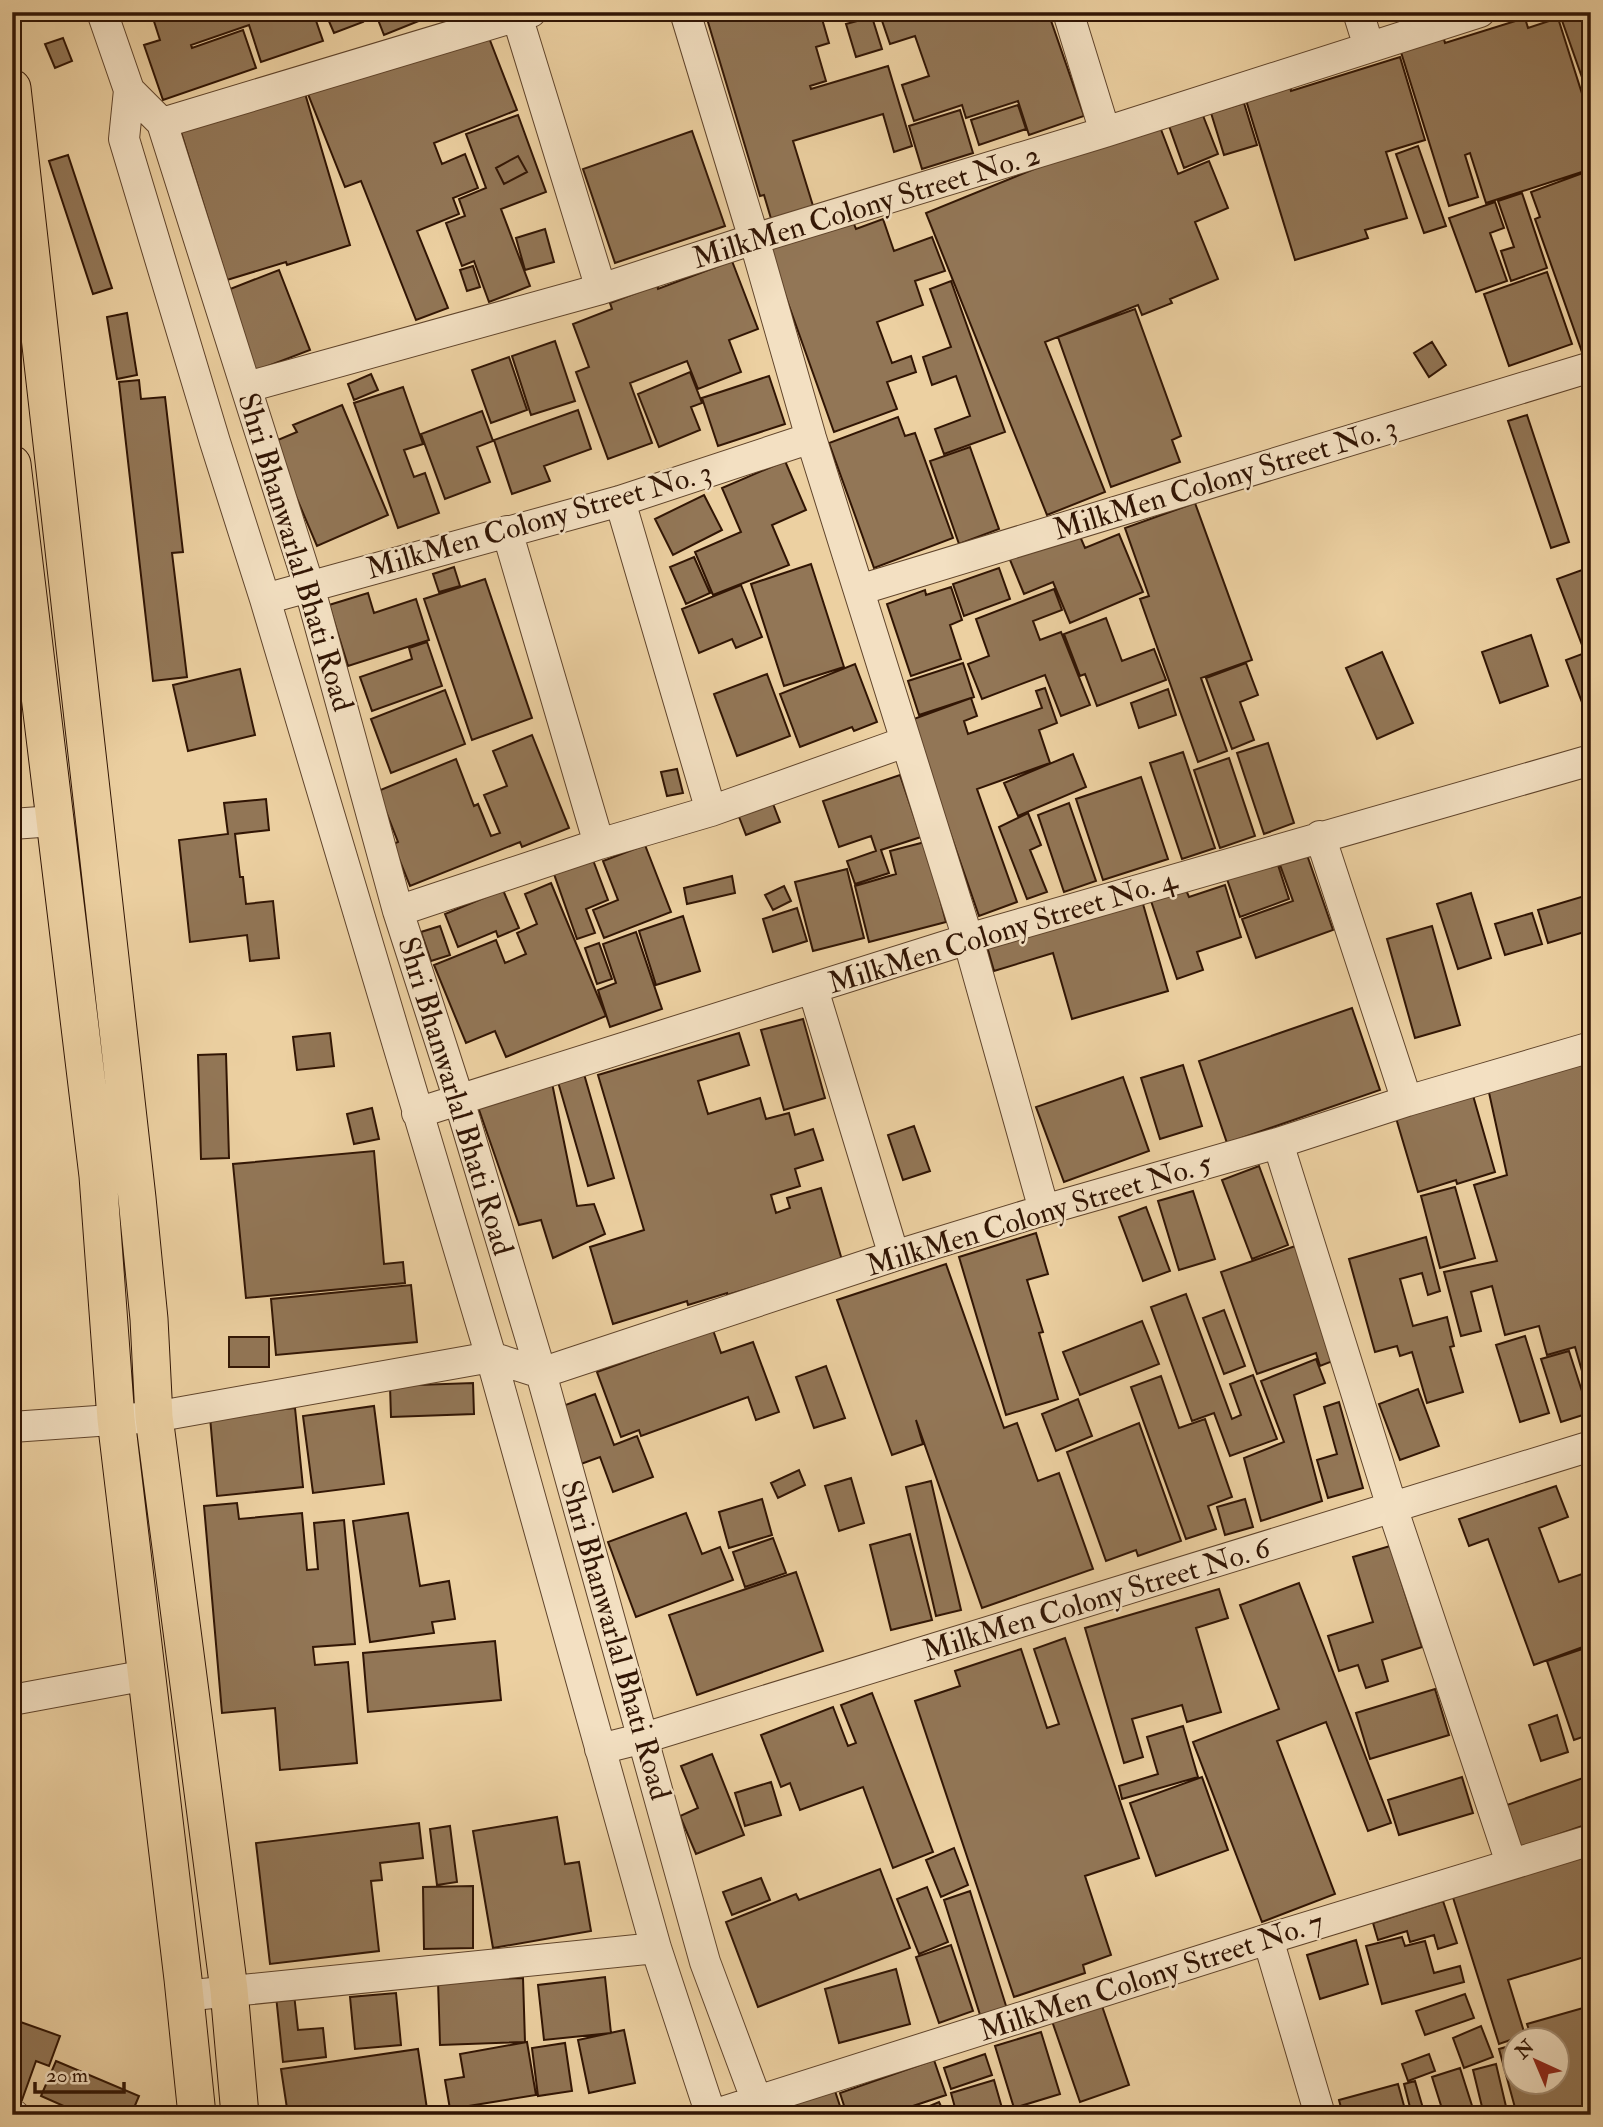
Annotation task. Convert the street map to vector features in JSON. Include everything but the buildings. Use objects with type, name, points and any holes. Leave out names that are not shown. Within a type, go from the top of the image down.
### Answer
[{"type":"main road","points":[[12,88],[137,1198],[149,1319],[154,1417],[229,1990],[240,2115]]},
{"type":"main road","points":[[12,464],[98,1176],[116,1419],[197,2115]]},
{"type":"street","name":"Shri Bhanwarlal Bhati Road","points":[[102,12],[130,90],[162,122],[247,387],[309,586],[398,911],[459,1100],[541,1373],[705,1962],[760,2108]]},
{"type":"street","points":[[685,12],[811,438],[968,939],[1044,1210]]},
{"type":"street","points":[[1068,12],[1105,132]]},
{"type":"street","points":[[1358,12],[1369,47]]},
{"type":"street","name":"MilkMen Colony Street No. 2","points":[[247,387],[601,289],[1480,12]]},
{"type":"street","points":[[162,122],[524,14],[601,289]]},
{"type":"street","name":"Shri Bhanwarlal Bhati Road","points":[[130,90],[124,138],[265,599],[491,1357],[656,1948],[712,2115]]},
{"type":"street","name":"MilkMen Colony Street No. 3","points":[[859,590],[1591,367]]},
{"type":"street","name":"MilkMen Colony Street No. 3","points":[[265,599],[620,501],[811,438]]},
{"type":"street","points":[[620,501],[712,811]]},
{"type":"street","points":[[507,531],[599,844]]},
{"type":"street","points":[[398,911],[599,844],[712,811],[905,742]]},
{"type":"street","name":"MilkMen Colony Street No. 4","points":[[417,1113],[968,939],[1591,760]]},
{"type":"street","points":[[12,824],[54,821]]},
{"type":"street","points":[[1320,836],[1407,1101]]},
{"type":"street","points":[[813,989],[894,1256]]},
{"type":"street","name":"MilkMen Colony Street No. 5","points":[[541,1373],[894,1256],[1591,1047]]},
{"type":"street","points":[[1278,1143],[1392,1507],[1511,1863]]},
{"type":"street","points":[[12,1427],[154,1417],[491,1357],[541,1373]]},
{"type":"street","name":"MilkMen Colony Street No. 6","points":[[600,1749],[644,1738],[1591,1446]]},
{"type":"street","points":[[12,1700],[147,1675]]},
{"type":"street","name":"MilkMen Colony Street No. 7","points":[[712,2115],[760,2108],[1268,1938],[1591,1840]]},
{"type":"street","points":[[1268,1938],[1320,2115]]},
{"type":"street","points":[[183,1996],[656,1948]]}]
